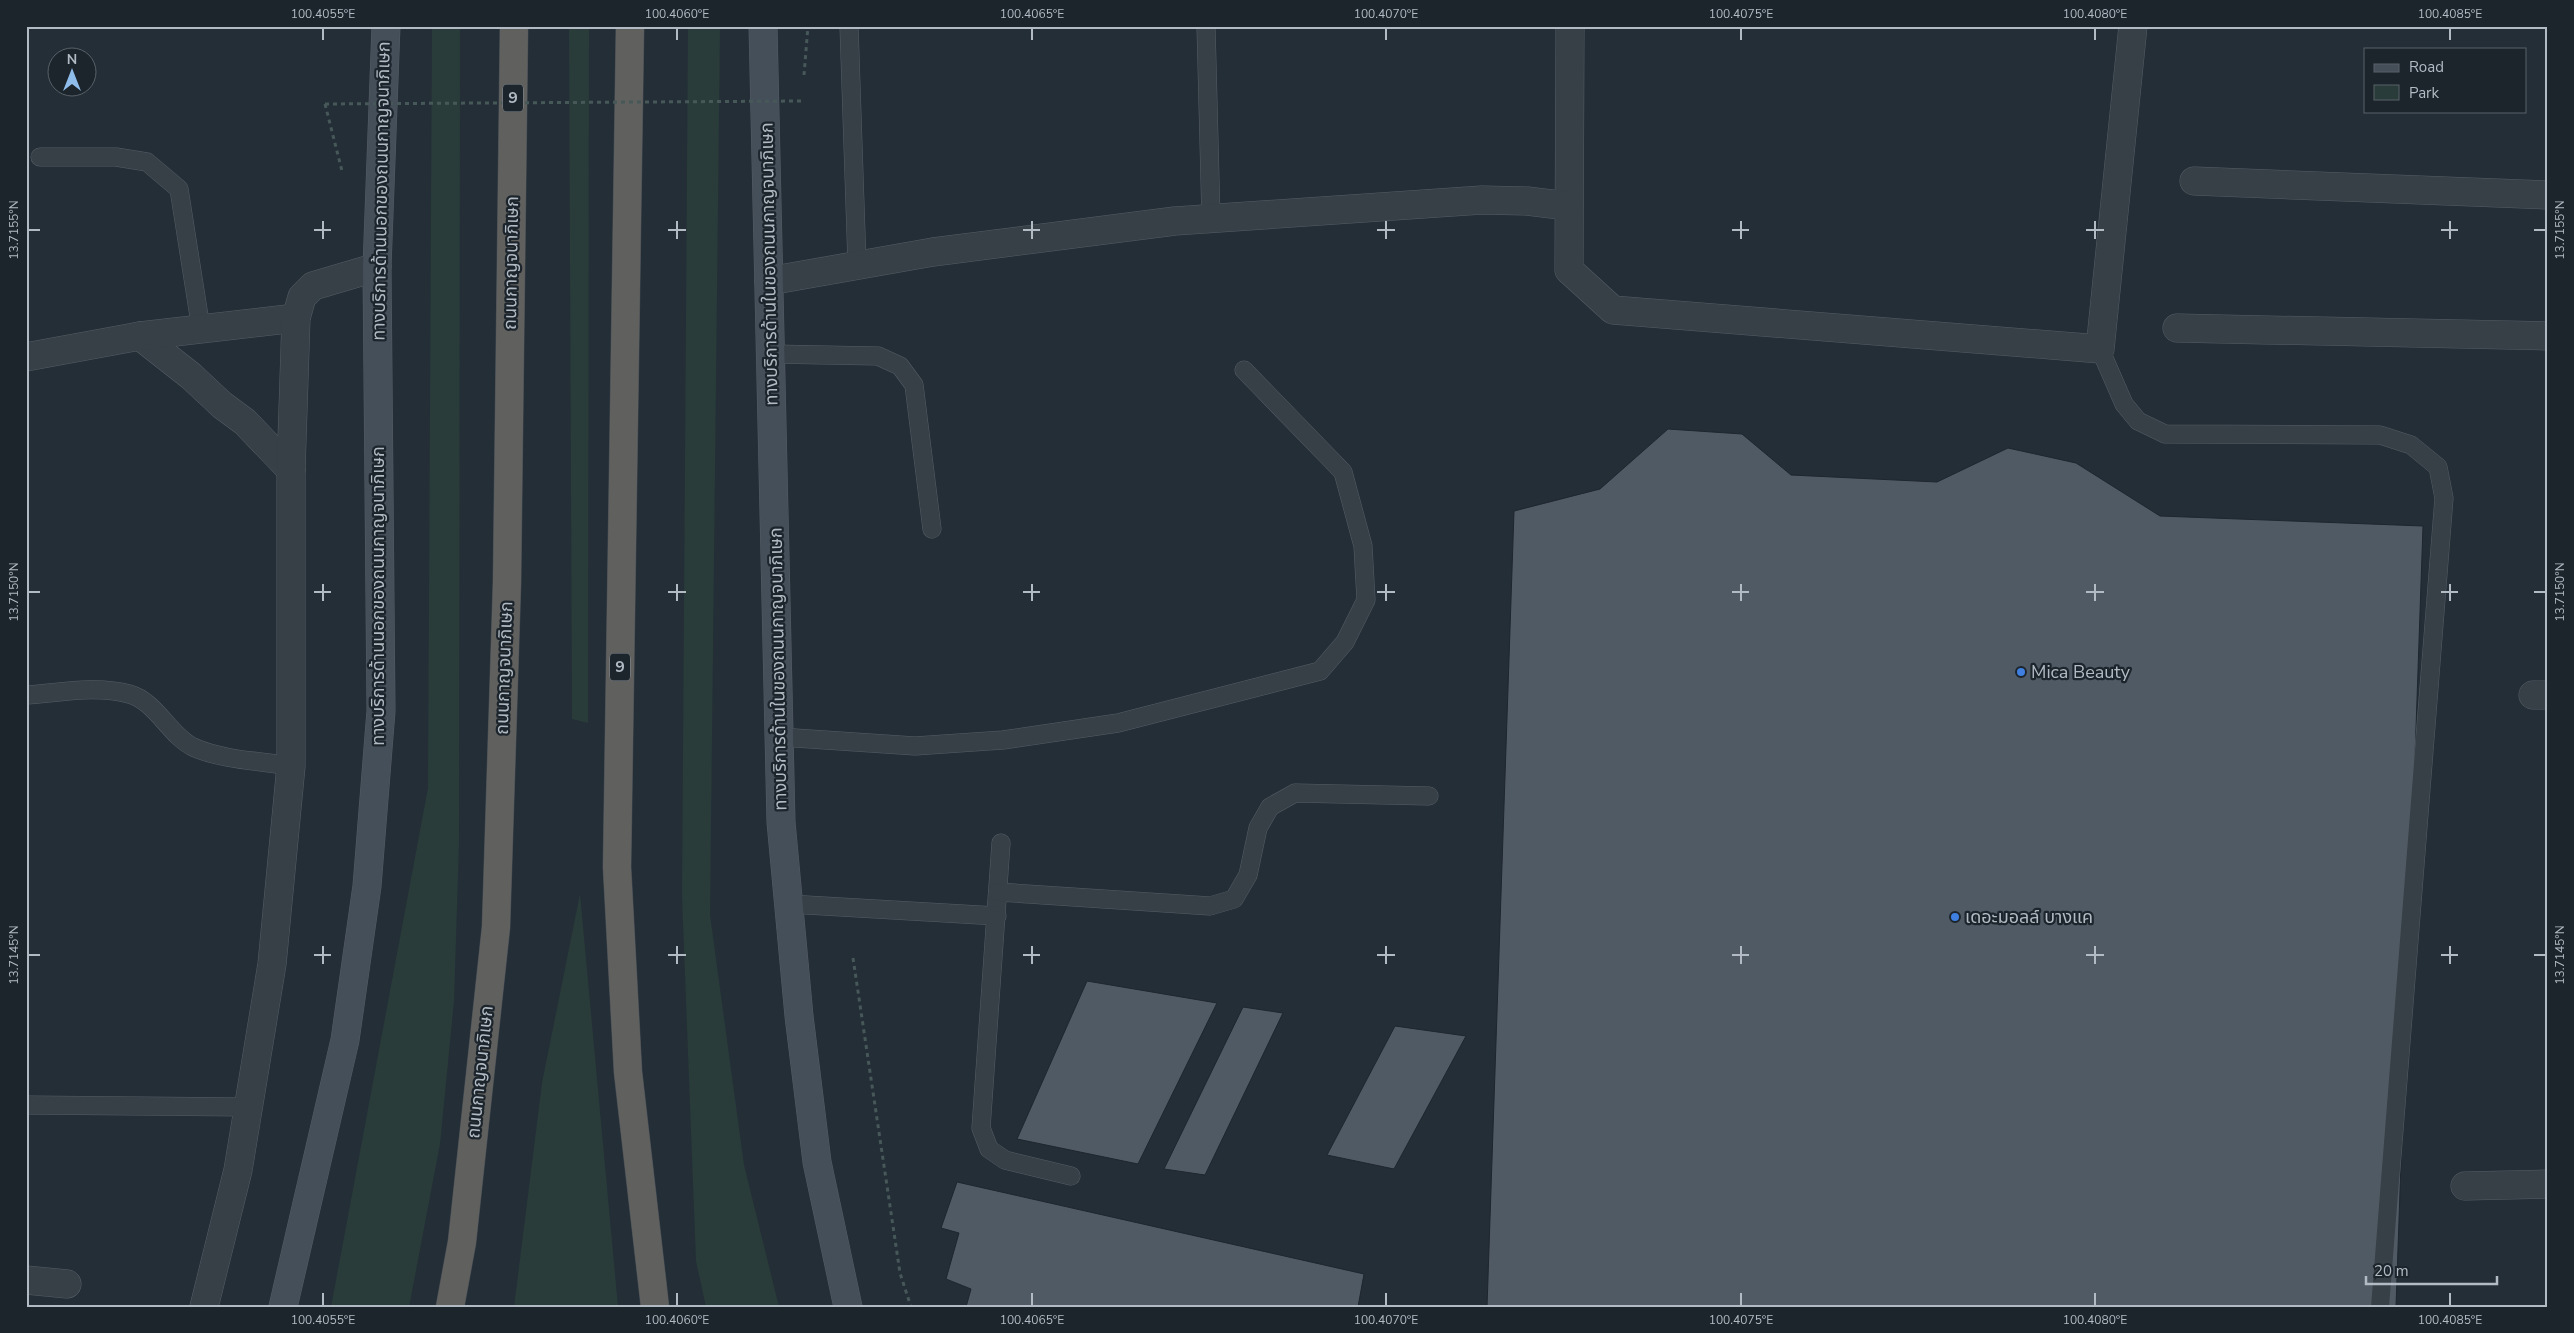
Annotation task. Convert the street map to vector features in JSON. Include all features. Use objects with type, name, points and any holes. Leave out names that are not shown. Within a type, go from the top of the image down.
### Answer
[{"type":"highway","name":"ถนนกาญจนาภิเษก","points":[[450,1307],[462,1242],[496,927],[507,582],[514,26]]},
{"type":"highway","name":"9","points":[[630,26],[617,867],[628,1072],[655,1307]]},
{"type":"main road","name":"ทางบริการด้านนอกของถนนกาญจนาภิเษก","points":[[283,1307],[345,1040],[367,886],[381,711],[376,267],[386,26]]},
{"type":"main road","name":"ทางบริการด้านในของถนนกาญจนาภิเษก","points":[[763,26],[781,822],[799,1016],[817,1162],[848,1307]]},
{"type":"street","points":[[1570,26],[1569,270],[1613,310],[2100,349],[2133,26]]},
{"type":"street","points":[[2194,181],[2548,195]]},
{"type":"street","points":[[769,281],[856,264],[933,252],[1175,221],[1482,200],[1527,201],[1568,206]]},
{"type":"street","points":[[204,1307],[238,1170],[272,964],[291,766],[291,470],[296,318],[302,297],[313,286],[376,267]]},
{"type":"street","points":[[26,357],[140,336],[296,318]]},
{"type":"street","points":[[2177,328],[2548,336]]},
{"type":"street","points":[[140,336],[192,376],[222,405],[245,422],[291,470]]},
{"type":"street","points":[[2465,1186],[2548,1184]]},
{"type":"street","points":[[26,1280],[67,1284]]},
{"type":"lane","points":[[849,26],[856,264]]},
{"type":"lane","points":[[1206,26],[1211,219]]},
{"type":"lane","points":[[40,157],[116,157],[147,162],[179,188],[201,329]]},
{"type":"lane","points":[[2100,349],[2124,404],[2138,421],[2165,434],[2380,435],[2411,444],[2438,467],[2444,498],[2380,1307]]},
{"type":"lane","points":[[771,354],[878,356],[900,366],[914,385],[932,529]]},
{"type":"lane","points":[[780,737],[915,746],[1003,740],[1118,723],[1320,671],[1345,642],[1366,600],[1364,546],[1343,472],[1244,370]]},
{"type":"lane","points":[[26,695],[97,690],[130,694],[150,706],[192,746],[216,754],[291,766]]},
{"type":"lane","points":[[998,892],[1210,906],[1234,899],[1248,875],[1258,828],[1270,807],[1295,793],[1429,796]]},
{"type":"lane","points":[[1001,843],[981,1128],[989,1149],[1005,1160],[1071,1176]]},
{"type":"lane","points":[[789,904],[997,916]]},
{"type":"lane","points":[[26,1105],[248,1107]]},
{"type":"path","points":[[803,82],[808,26]]},
{"type":"path","points":[[342,171],[326,104],[802,101],[803,92]]},
{"type":"path","points":[[853,958],[900,1273],[911,1307]]},
{"type":"green space","points":[[432,26],[460,26],[459,843],[454,1001],[440,1144],[409,1307],[331,1307],[428,788]]},
{"type":"green space","points":[[569,26],[589,26],[588,723],[572,719]]},
{"type":"green space","points":[[688,26],[720,26],[710,915],[744,1165],[779,1307],[706,1307],[696,1261],[682,896]]},
{"type":"green space","points":[[580,894],[618,1307],[514,1307],[542,1083]]},
{"type":"building","name":"เดอะมอลล์ บางแค","points":[[1668,429],[1742,434],[1791,475],[1937,482],[2008,448],[2076,463],[2160,516],[2423,526],[2396,1307],[1487,1307],[1514,511],[1600,489]]},
{"type":"building","points":[[1087,981],[1217,1003],[1138,1164],[1017,1139]]},
{"type":"building","points":[[1243,1007],[1283,1013],[1205,1175],[1164,1169]]},
{"type":"building","points":[[1395,1026],[1466,1036],[1394,1169],[1327,1155]]},
{"type":"building","points":[[957,1182],[1364,1274],[1358,1307],[966,1307],[971,1289],[946,1279],[959,1233],[941,1228]]},
{"type":"place","name":"Mica Beauty","points":[[2021,672]]},
{"type":"place","name":"เดอะมอลล์ บางแค","points":[[1955,917]]}]
